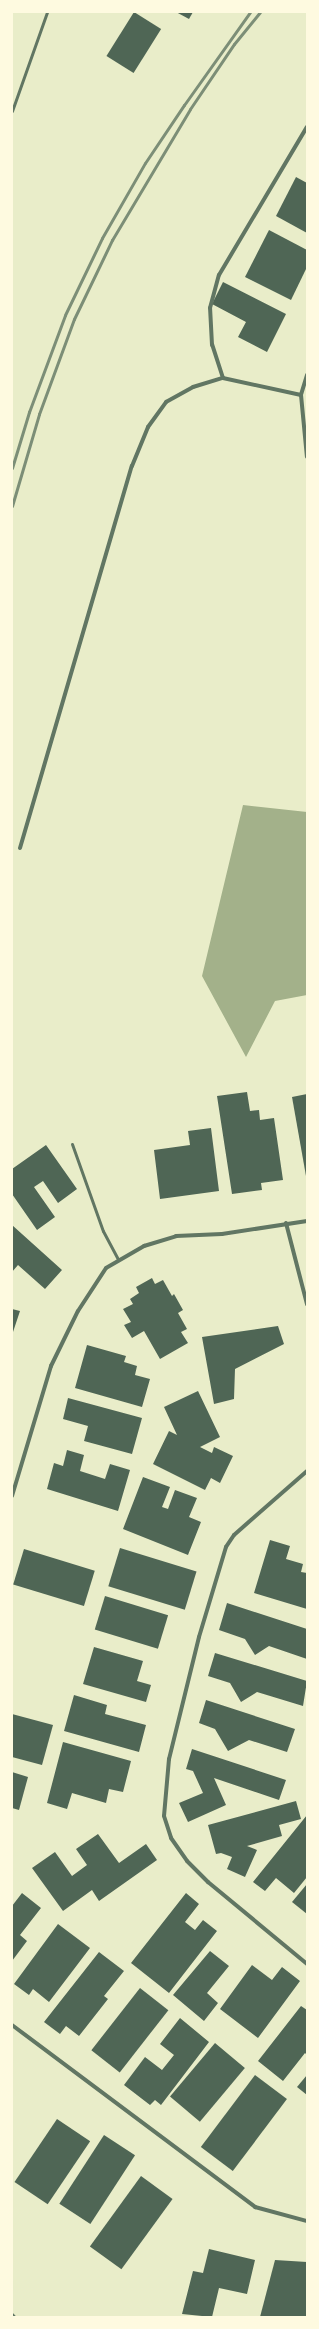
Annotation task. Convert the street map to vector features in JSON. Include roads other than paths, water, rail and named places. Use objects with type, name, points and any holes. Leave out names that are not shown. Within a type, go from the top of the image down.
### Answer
[{"type":"street","points":[[223,378],[212,345],[210,308],[219,275],[307,127]]},
{"type":"street","points":[[307,375],[301,395],[307,457]]},
{"type":"street","points":[[20,848],[132,466],[148,427],[166,402],[193,387],[223,378],[301,395]]},
{"type":"street","points":[[12,1496],[51,1366],[78,1311],[106,1268],[118,1259],[144,1246],[176,1236],[222,1234],[307,1221]]},
{"type":"street","points":[[286,1223],[307,1304]]},
{"type":"street","points":[[307,1471],[234,1535],[226,1547],[198,1637],[169,1759],[164,1816],[171,1838],[187,1861],[208,1882],[307,1964]]},
{"type":"street","points":[[12,2024],[255,2207],[307,2221]]},
{"type":"lane","points":[[12,111],[47,12]]},
{"type":"lane","points":[[72,1144],[103,1231],[118,1259]]},
{"type":"railway","points":[[12,468],[29,412],[65,315],[102,238],[145,163],[250,12]]},
{"type":"railway","points":[[12,506],[39,414],[74,319],[112,240],[190,109],[234,44],[260,12]]}]
